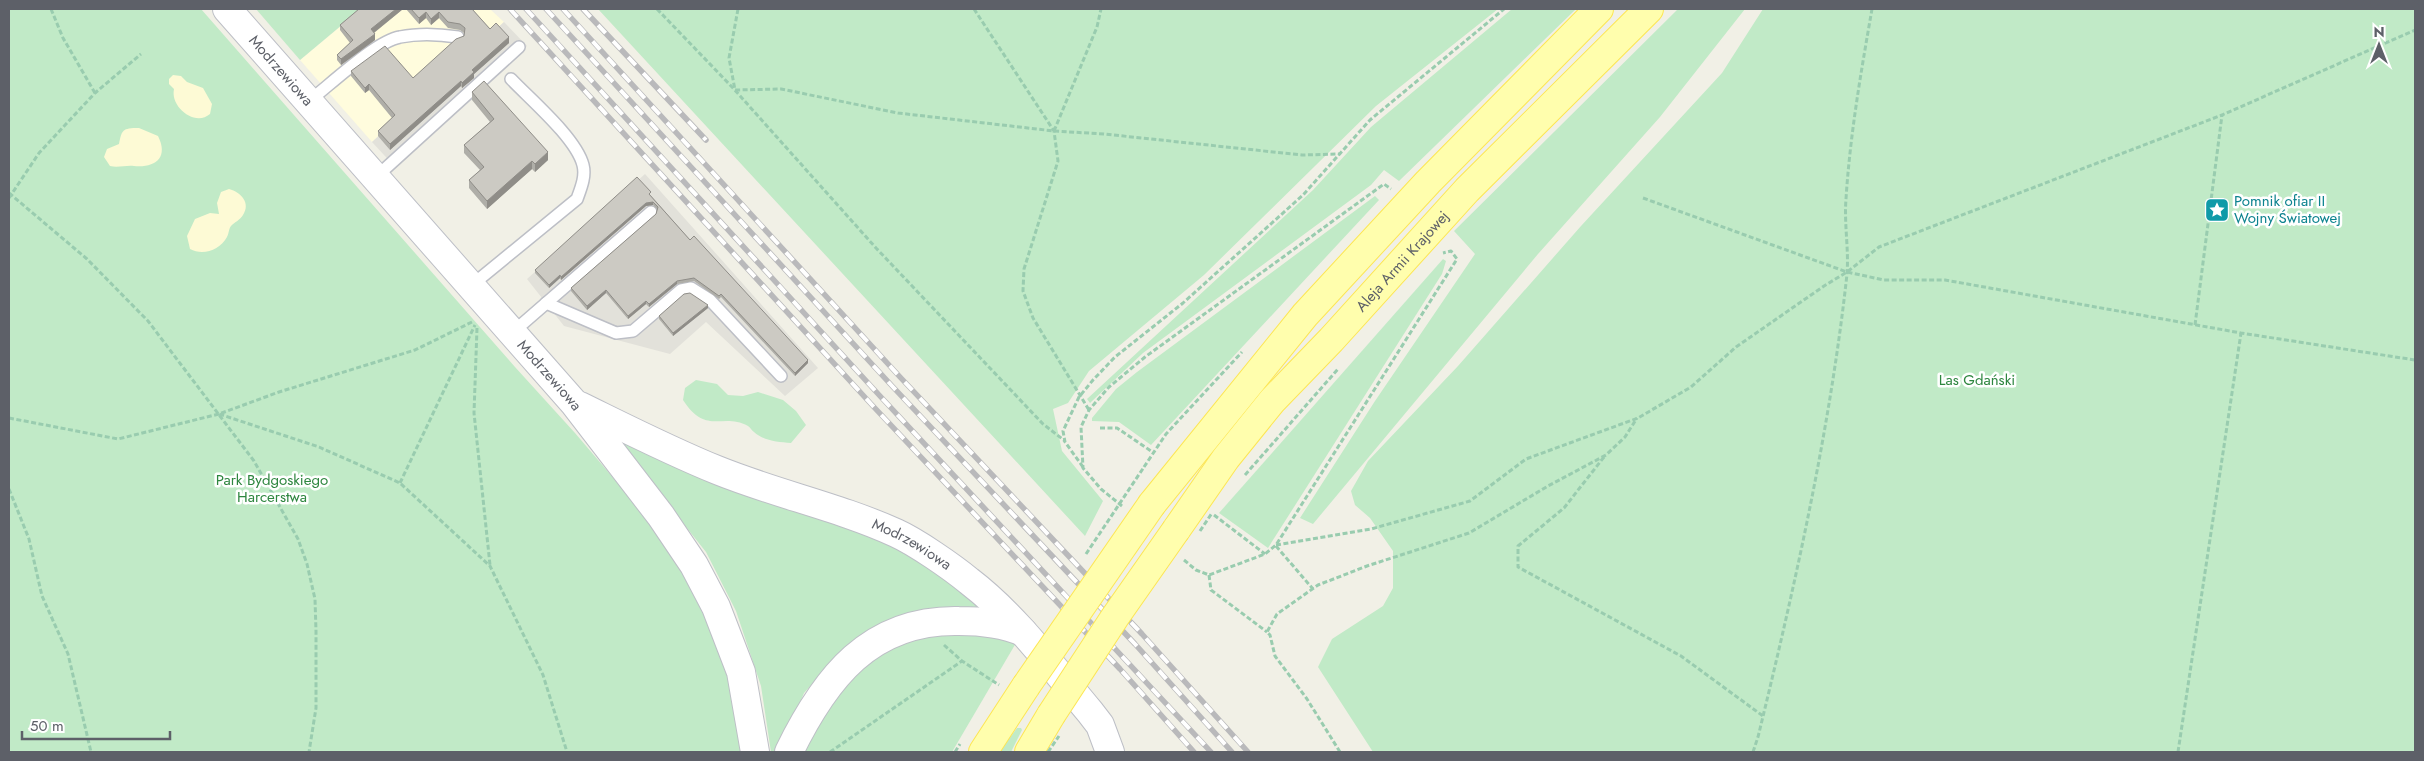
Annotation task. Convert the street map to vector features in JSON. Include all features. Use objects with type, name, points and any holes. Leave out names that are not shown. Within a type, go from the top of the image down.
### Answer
[{"type":"main road","points":[[983,752],[1026,686],[1152,504],[1305,314],[1428,182],[1599,9]]},
{"type":"main road","name":"Aleja Armii Krajowej","points":[[1029,752],[1115,617],[1226,458],[1272,401],[1467,190],[1649,9]]},
{"type":"street","name":"Modrzewiowa","points":[[227,9],[574,403],[648,440],[718,471],[897,534],[968,580],[994,602],[1023,632],[1090,712],[1100,725],[1110,752]]},
{"type":"street","points":[[574,403],[661,516],[694,565],[716,607],[741,672],[755,752]]},
{"type":"street","points":[[789,752],[816,702],[839,672],[874,641],[919,625],[943,620],[982,621],[1008,625],[1023,632]]},
{"type":"lane","points":[[309,102],[374,50],[398,37],[438,34],[458,37]]},
{"type":"lane","points":[[376,177],[519,47]]},
{"type":"lane","points":[[472,285],[577,199],[583,182],[584,166],[574,146],[511,79]]},
{"type":"lane","points":[[513,332],[651,212]]},
{"type":"lane","points":[[546,303],[616,333],[633,330],[681,290],[691,288],[710,300],[781,376]]},
{"type":"path","points":[[51,9],[63,38],[95,93]]},
{"type":"path","points":[[658,9],[735,90],[883,256],[1043,424],[1065,442],[1090,478],[1110,496]]},
{"type":"path","points":[[735,90],[729,58],[738,9]]},
{"type":"path","points":[[974,9],[1054,131],[1058,161],[1024,269],[1023,291],[1033,318],[1089,410]]},
{"type":"path","points":[[1054,131],[1097,27],[1101,9]]},
{"type":"path","points":[[1065,442],[1063,431],[1080,397],[1115,357],[1190,297],[1303,195],[1370,120],[1504,9]]},
{"type":"path","points":[[1753,752],[1791,603],[1827,410],[1847,272],[1845,210],[1850,141],[1872,9]]},
{"type":"path","points":[[1276,545],[1371,528],[1470,501],[1526,459],[1638,418],[1690,386],[1736,347],[1847,272],[1879,247],[2222,115],[2415,30]]},
{"type":"path","points":[[141,54],[95,93],[39,153],[10,196],[87,258],[148,321],[254,461],[298,539],[307,564],[315,599],[316,708],[309,752]]},
{"type":"path","points":[[735,90],[781,89],[898,113],[1054,131],[1104,134],[1302,156],[1340,154]]},
{"type":"path","points":[[2195,325],[2222,115]]},
{"type":"path","points":[[1083,468],[1081,427],[1089,410],[1109,388],[1145,357],[1384,184],[1392,190]]},
{"type":"path","points":[[1643,198],[1847,272],[1884,280],[1945,280],[2241,334],[2415,360]]},
{"type":"path","points":[[1190,565],[1209,575],[1265,554],[1276,545],[1457,259],[1451,251],[1440,254]]},
{"type":"path","points":[[9,418],[118,439],[220,414],[280,392],[415,350],[478,319]]},
{"type":"path","points":[[400,483],[478,319]]},
{"type":"path","points":[[478,319],[474,413],[490,566],[543,675],[567,752]]},
{"type":"path","points":[[2178,752],[2241,334]]},
{"type":"path","points":[[1244,476],[1342,365]]},
{"type":"path","points":[[220,414],[319,447],[400,483],[490,566]]},
{"type":"path","points":[[1638,418],[1625,437],[1606,455],[1564,508],[1518,546],[1518,566],[1681,656],[1763,716]]},
{"type":"path","points":[[1100,428],[1117,428],[1154,453]]},
{"type":"path","points":[[1267,632],[1277,614],[1313,589],[1367,566],[1468,534],[1548,486],[1606,455]]},
{"type":"path","points":[[9,489],[29,539],[42,596],[68,654],[91,752]]},
{"type":"path","points":[[1218,506],[1212,513],[1265,554]]},
{"type":"path","points":[[1276,545],[1313,589]]},
{"type":"path","points":[[1209,575],[1210,590],[1270,635],[1274,656],[1307,699],[1340,752]]},
{"type":"path","points":[[830,752],[962,661],[999,684]]},
{"type":"shaded area","points":[[361,9],[490,9],[504,22],[372,142],[300,60]]},
{"type":"shaded area","points":[[504,22],[527,46],[396,168],[372,142]]},
{"type":"shaded area","points":[[645,174],[818,368],[785,396],[706,322],[670,354],[564,326],[527,279]]},
{"type":"green space","name":"Park Bydgoskiego Harcerstwa","points":[[9,9],[201,9],[575,433],[650,521],[677,558],[701,605],[728,672],[742,752],[9,752]]},
{"type":"green space","points":[[256,9],[361,9],[300,60]]},
{"type":"green space","points":[[598,9],[1498,9],[1376,106],[1204,275],[1089,371],[1068,403],[1053,409],[1062,451],[1103,501],[1085,536]]},
{"type":"green space","points":[[1512,9],[1576,9],[1399,181],[1384,170],[1371,185],[1143,353],[1090,403],[1087,399],[1313,190],[1371,127]]},
{"type":"green space","points":[[1678,9],[1745,9],[1660,117],[1538,254],[1313,524],[1300,518],[1375,401],[1475,254],[1454,231]]},
{"type":"green space","name":"Las Gdański","points":[[1763,9],[2415,9],[2415,752],[1373,752],[1318,667],[1332,639],[1383,606],[1393,588],[1393,551],[1370,518],[1355,505],[1351,491],[1368,461],[1458,366],[1581,226],[1722,73]]},
{"type":"green space","points":[[1375,196],[1379,200],[1151,445],[1119,422],[1092,421],[1092,418],[1116,389],[1137,372]]},
{"type":"green space","points":[[1443,259],[1446,261],[1442,274],[1268,548],[1219,513]]},
{"type":"green space","points":[[696,380],[717,384],[728,395],[743,396],[758,392],[783,400],[796,411],[806,425],[791,443],[767,439],[739,422],[707,420],[699,417],[691,411],[683,400],[685,388]]},
{"type":"green space","points":[[607,428],[882,541],[927,563],[989,613],[903,616],[877,626],[846,646],[804,693],[779,752],[771,752],[761,686],[736,611],[706,552]]},
{"type":"green space","points":[[957,633],[991,636],[1016,643],[952,752],[797,752],[832,691],[899,640]]},
{"type":"green space","points":[[1017,728],[1022,730],[1011,752],[999,752]]},
{"type":"sand","points":[[173,75],[181,76],[187,82],[203,88],[212,104],[210,114],[204,117],[191,117],[180,108],[174,96],[174,89],[169,84],[169,79]]},
{"type":"sand","points":[[139,128],[158,136],[162,150],[158,160],[142,166],[110,166],[104,157],[107,149],[119,144],[121,136],[126,129]]},
{"type":"sand","points":[[229,189],[241,195],[244,199],[246,206],[243,215],[231,226],[224,242],[216,248],[206,252],[190,249],[187,236],[195,219],[210,213],[219,214],[217,203],[221,192]]},
{"type":"building","points":[[359,9],[396,9],[371,29],[375,34],[341,59],[337,55],[353,40],[340,25]]},
{"type":"building","points":[[411,9],[472,9],[490,29],[496,23],[509,37],[472,70],[474,72],[462,83],[461,81],[390,144],[378,131],[395,115],[369,84],[365,88],[351,71],[385,46],[413,78],[456,39],[464,36],[465,28],[460,24],[448,22],[439,12],[431,19],[426,12],[419,18]]},
{"type":"building","points":[[484,81],[548,152],[535,164],[532,161],[487,201],[469,180],[484,167],[464,145],[494,119],[472,92]]},
{"type":"building","points":[[637,177],[651,192],[649,194],[690,240],[694,236],[808,360],[795,373],[721,294],[719,296],[694,278],[677,281],[649,304],[646,301],[628,316],[606,290],[587,306],[571,288],[656,214],[658,207],[653,202],[646,203],[561,277],[560,275],[549,285],[535,270]]},
{"type":"building","points":[[690,293],[708,305],[673,333],[659,316],[684,294]]},
{"type":"railway","points":[[510,9],[872,405],[1120,669],[1194,752]]},
{"type":"railway","points":[[526,9],[880,396],[1211,752]]},
{"type":"railway","points":[[546,9],[893,387],[1135,644],[1232,752]]},
{"type":"railway","points":[[563,9],[900,377],[1142,634],[1248,752]]},
{"type":"railway","points":[[583,9],[706,140]]},
{"type":"place","name":"Pomnik ofiar II Wojny Światowej","points":[[2217,210]]}]
